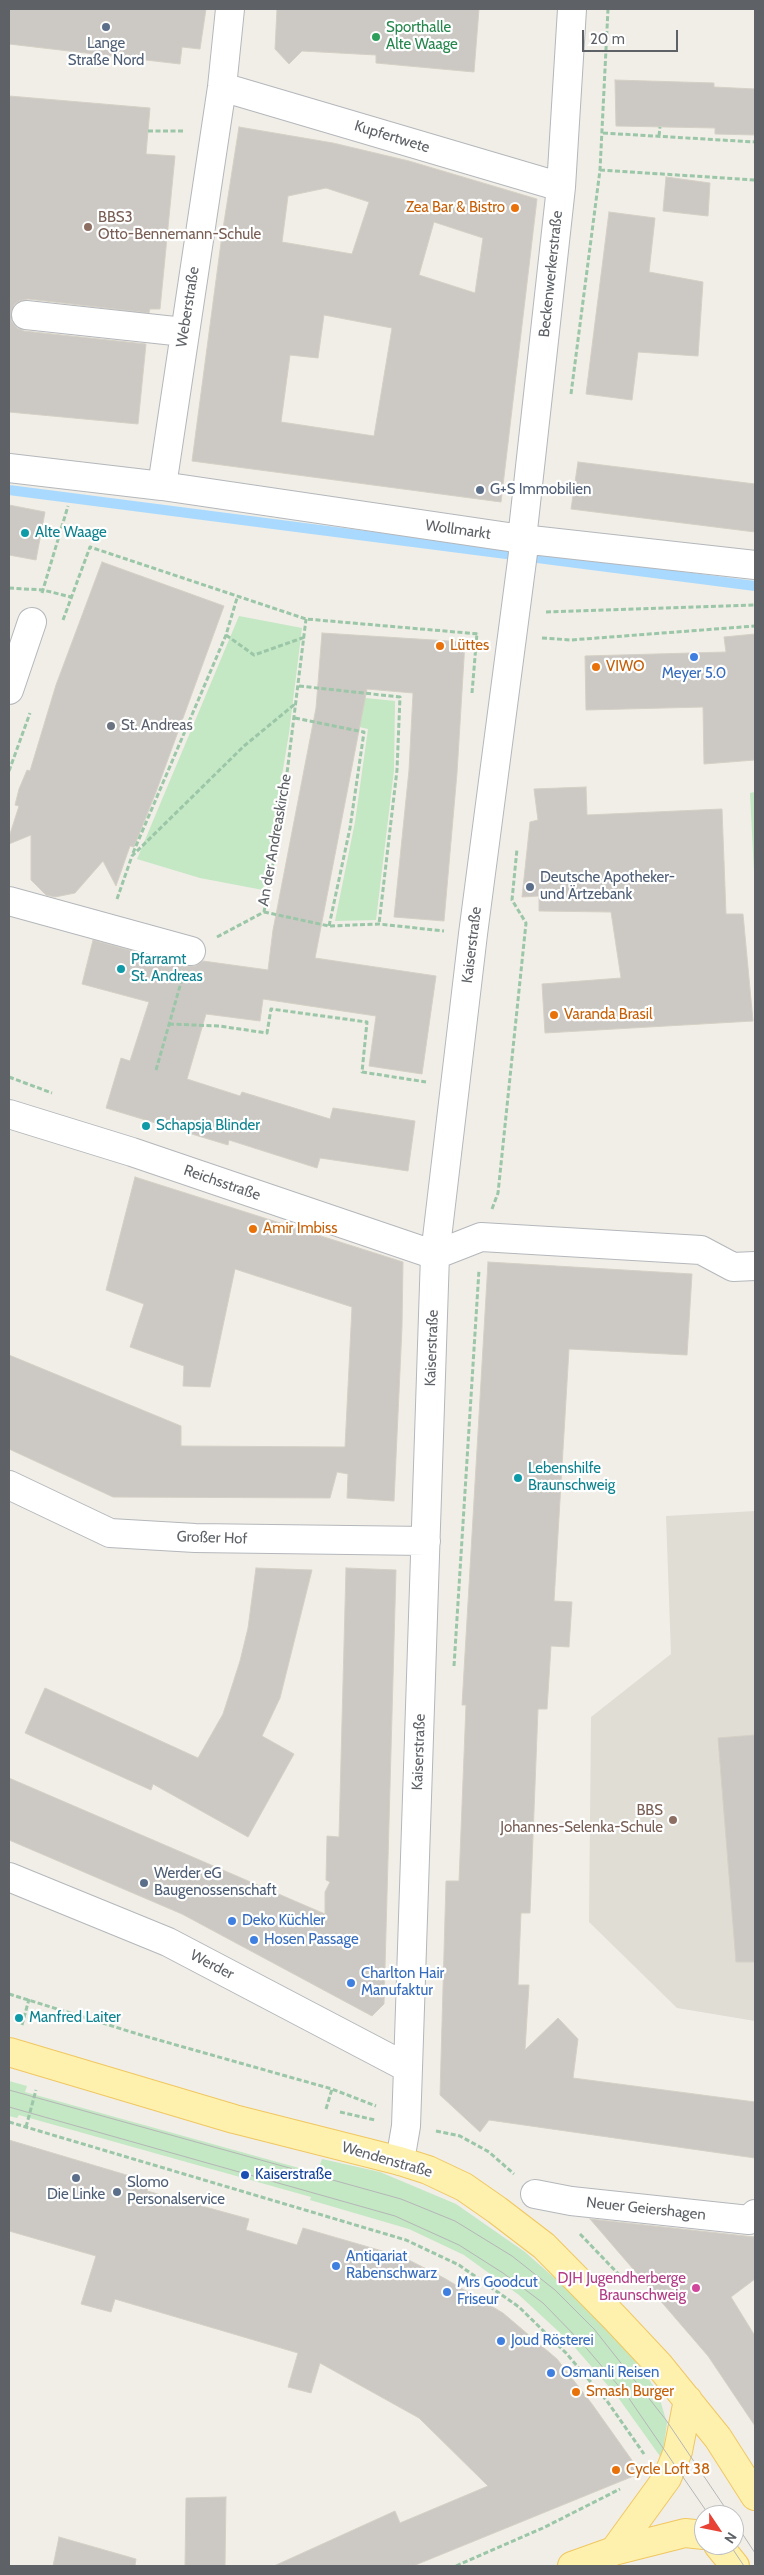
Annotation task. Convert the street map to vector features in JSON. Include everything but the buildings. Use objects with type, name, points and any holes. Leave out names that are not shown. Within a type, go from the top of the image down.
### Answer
[{"type":"main road","name":"Wendenstraße","points":[[9,2052],[234,2119],[400,2161],[428,2170],[464,2188],[497,2210],[544,2246],[659,2366],[718,2438],[755,2496]]},
{"type":"main road","points":[[614,2551],[667,2478],[678,2450],[688,2400]]},
{"type":"main road","points":[[572,2566],[614,2551],[685,2533],[694,2534]]},
{"type":"main road","points":[[726,2555],[735,2566]]},
{"type":"street","name":"Weberstraße","points":[[162,486],[222,87],[230,9]]},
{"type":"street","name":"Beckenwerkerstraße","points":[[523,551],[561,187],[572,9]]},
{"type":"street","name":"Kupfertwete","points":[[222,87],[561,187]]},
{"type":"street","points":[[26,314],[184,332]]},
{"type":"street","points":[[9,468],[162,486]]},
{"type":"street","name":"Wollmarkt","points":[[162,486],[523,551],[755,565]]},
{"type":"street","name":"Kaiserstraße","points":[[400,2161],[406,2126],[435,1255],[473,934],[523,551]]},
{"type":"street","points":[[9,690],[32,622]]},
{"type":"street","points":[[9,901],[191,951]]},
{"type":"street","name":"Reichsstraße","points":[[9,1114],[132,1152],[435,1255]]},
{"type":"street","points":[[435,1255],[481,1237],[701,1250],[733,1267],[755,1266]]},
{"type":"street","name":"Großer Hof","points":[[9,1485],[110,1533],[195,1538],[426,1541]]},
{"type":"street","name":"Werder","points":[[9,1877],[168,1942],[408,2068]]},
{"type":"street","name":"Neuer Geiershagen","points":[[535,2194],[571,2201],[749,2220],[755,2214]]},
{"type":"path","points":[[571,397],[600,170],[608,9]]},
{"type":"path","points":[[659,136],[660,127]]},
{"type":"path","points":[[148,131],[215,134]]},
{"type":"path","points":[[603,133],[755,142]]},
{"type":"path","points":[[600,170],[755,180]]},
{"type":"path","points":[[43,590],[70,500]]},
{"type":"path","points":[[9,588],[43,590],[71,598],[90,547],[237,598],[306,619],[514,624],[755,605]]},
{"type":"path","points":[[106,928],[132,856],[226,635],[237,598]]},
{"type":"path","name":"An der Andreaskirche","points":[[191,951],[264,912],[282,814],[306,619]]},
{"type":"path","points":[[514,624],[571,640],[755,626]]},
{"type":"path","points":[[226,635],[254,656],[305,638]]},
{"type":"path","points":[[299,686],[400,697],[397,770],[379,924]]},
{"type":"path","points":[[132,856],[244,746],[296,704]]},
{"type":"path","points":[[295,718],[364,732],[350,828],[329,926]]},
{"type":"path","points":[[454,1674],[481,1237],[498,1193],[526,923],[512,900],[518,842]]},
{"type":"path","points":[[264,912],[329,926],[379,924],[473,934]]},
{"type":"path","points":[[156,1070],[191,951]]},
{"type":"path","points":[[169,1024],[220,1026],[267,1033],[271,1009],[367,1022],[362,1072],[429,1082]]},
{"type":"path","points":[[9,1994],[141,2035],[332,2089],[381,2108]]},
{"type":"path","points":[[21,2028],[29,1999]]},
{"type":"path","points":[[26,2127],[37,2085]]},
{"type":"path","points":[[332,2089],[326,2109],[460,2136],[489,2152],[535,2194]]},
{"type":"path","points":[[9,2122],[406,2240],[459,2265],[512,2302],[566,2353],[607,2401],[644,2455]]},
{"type":"path","points":[[456,2566],[543,2528],[628,2485]]},
{"type":"shaded area","name":"BBS Johannes-Selenka-Schule","points":[[755,1511],[755,2021],[677,2008],[589,1922],[591,1717],[671,1654],[666,1516]]},
{"type":"green space","points":[[239,616],[302,628],[289,733],[263,890],[200,878],[137,859]]},
{"type":"green space","points":[[346,696],[395,701],[394,770],[376,920],[335,921],[355,822],[368,729],[342,723]]},
{"type":"green space","points":[[755,792],[755,893],[750,793]]},
{"type":"green space","points":[[9,2081],[27,2086],[25,2092],[317,2173],[322,2159],[380,2172],[456,2204],[525,2252],[585,2305],[642,2369],[658,2393],[667,2423],[662,2459],[617,2396],[571,2343],[519,2295],[464,2255],[409,2229],[310,2200],[311,2197],[19,2115],[17,2118],[9,2116]]},
{"type":"waterway","points":[[9,490],[755,586]]},
{"type":"tram line","points":[[9,2090],[401,2199],[455,2221],[512,2256],[555,2290],[594,2329],[666,2420],[723,2505]]},
{"type":"tram line","points":[[9,2107],[395,2216],[459,2245],[503,2273],[543,2303],[582,2343],[628,2397],[702,2505]]},
{"type":"tram line","points":[[744,2536],[755,2553]]},
{"type":"tram line","points":[[737,2555],[744,2566]]},
{"type":"place","name":"Lange Straße Nord","points":[[106,27]]},
{"type":"place","name":"Sporthalle Alte Waage","points":[[376,37]]},
{"type":"place","name":"Zea Bar & Bistro","points":[[515,208]]},
{"type":"place","name":"BBS3 Otto-Bennemann-Schule","points":[[88,227]]},
{"type":"place","name":"G+S Immobilien","points":[[480,490]]},
{"type":"place","name":"Alte Waage","points":[[25,533]]},
{"type":"place","name":"Lüttes","points":[[440,646]]},
{"type":"place","name":"Meyer 5.0","points":[[694,657]]},
{"type":"place","name":"VIWO","points":[[596,667]]},
{"type":"place","name":"St. Andreas","points":[[111,726]]},
{"type":"place","name":"Deutsche Apotheker- und Ärtzebank","points":[[530,887]]},
{"type":"place","name":"Pfarramt St. Andreas","points":[[121,969]]},
{"type":"place","name":"Varanda Brasil","points":[[554,1015]]},
{"type":"place","name":"Schapsja Blinder","points":[[146,1126]]},
{"type":"place","name":"Amir Imbiss","points":[[253,1229]]},
{"type":"place","name":"Lebenshilfe Braunschweig","points":[[518,1478]]},
{"type":"place","name":"BBS Johannes-Selenka-Schule","points":[[673,1820]]},
{"type":"place","name":"Werder eG Baugenossenschaft","points":[[144,1883]]},
{"type":"place","name":"Deko Küchler","points":[[232,1921]]},
{"type":"place","name":"Hosen Passage","points":[[254,1940]]},
{"type":"place","name":"Charlton Hair Manufaktur","points":[[351,1983]]},
{"type":"place","name":"Manfred Laiter","points":[[19,2018]]},
{"type":"place","name":"Kaiserstraße","points":[[245,2175]]},
{"type":"place","name":"Die Linke","points":[[76,2178]]},
{"type":"place","name":"Slomo Personalservice","points":[[117,2192]]},
{"type":"place","name":"Antiqariat Rabenschwarz","points":[[336,2266]]},
{"type":"place","name":"DJH Jugendherberge Braunschweig","points":[[696,2288]]},
{"type":"place","name":"Mrs Goodcut Friseur","points":[[447,2292]]},
{"type":"place","name":"Joud Rösterei","points":[[501,2341]]},
{"type":"place","name":"Osmanli Reisen","points":[[551,2373]]},
{"type":"place","name":"Smash Burger","points":[[576,2392]]},
{"type":"place","name":"Cycle Loft 38","points":[[616,2470]]}]
